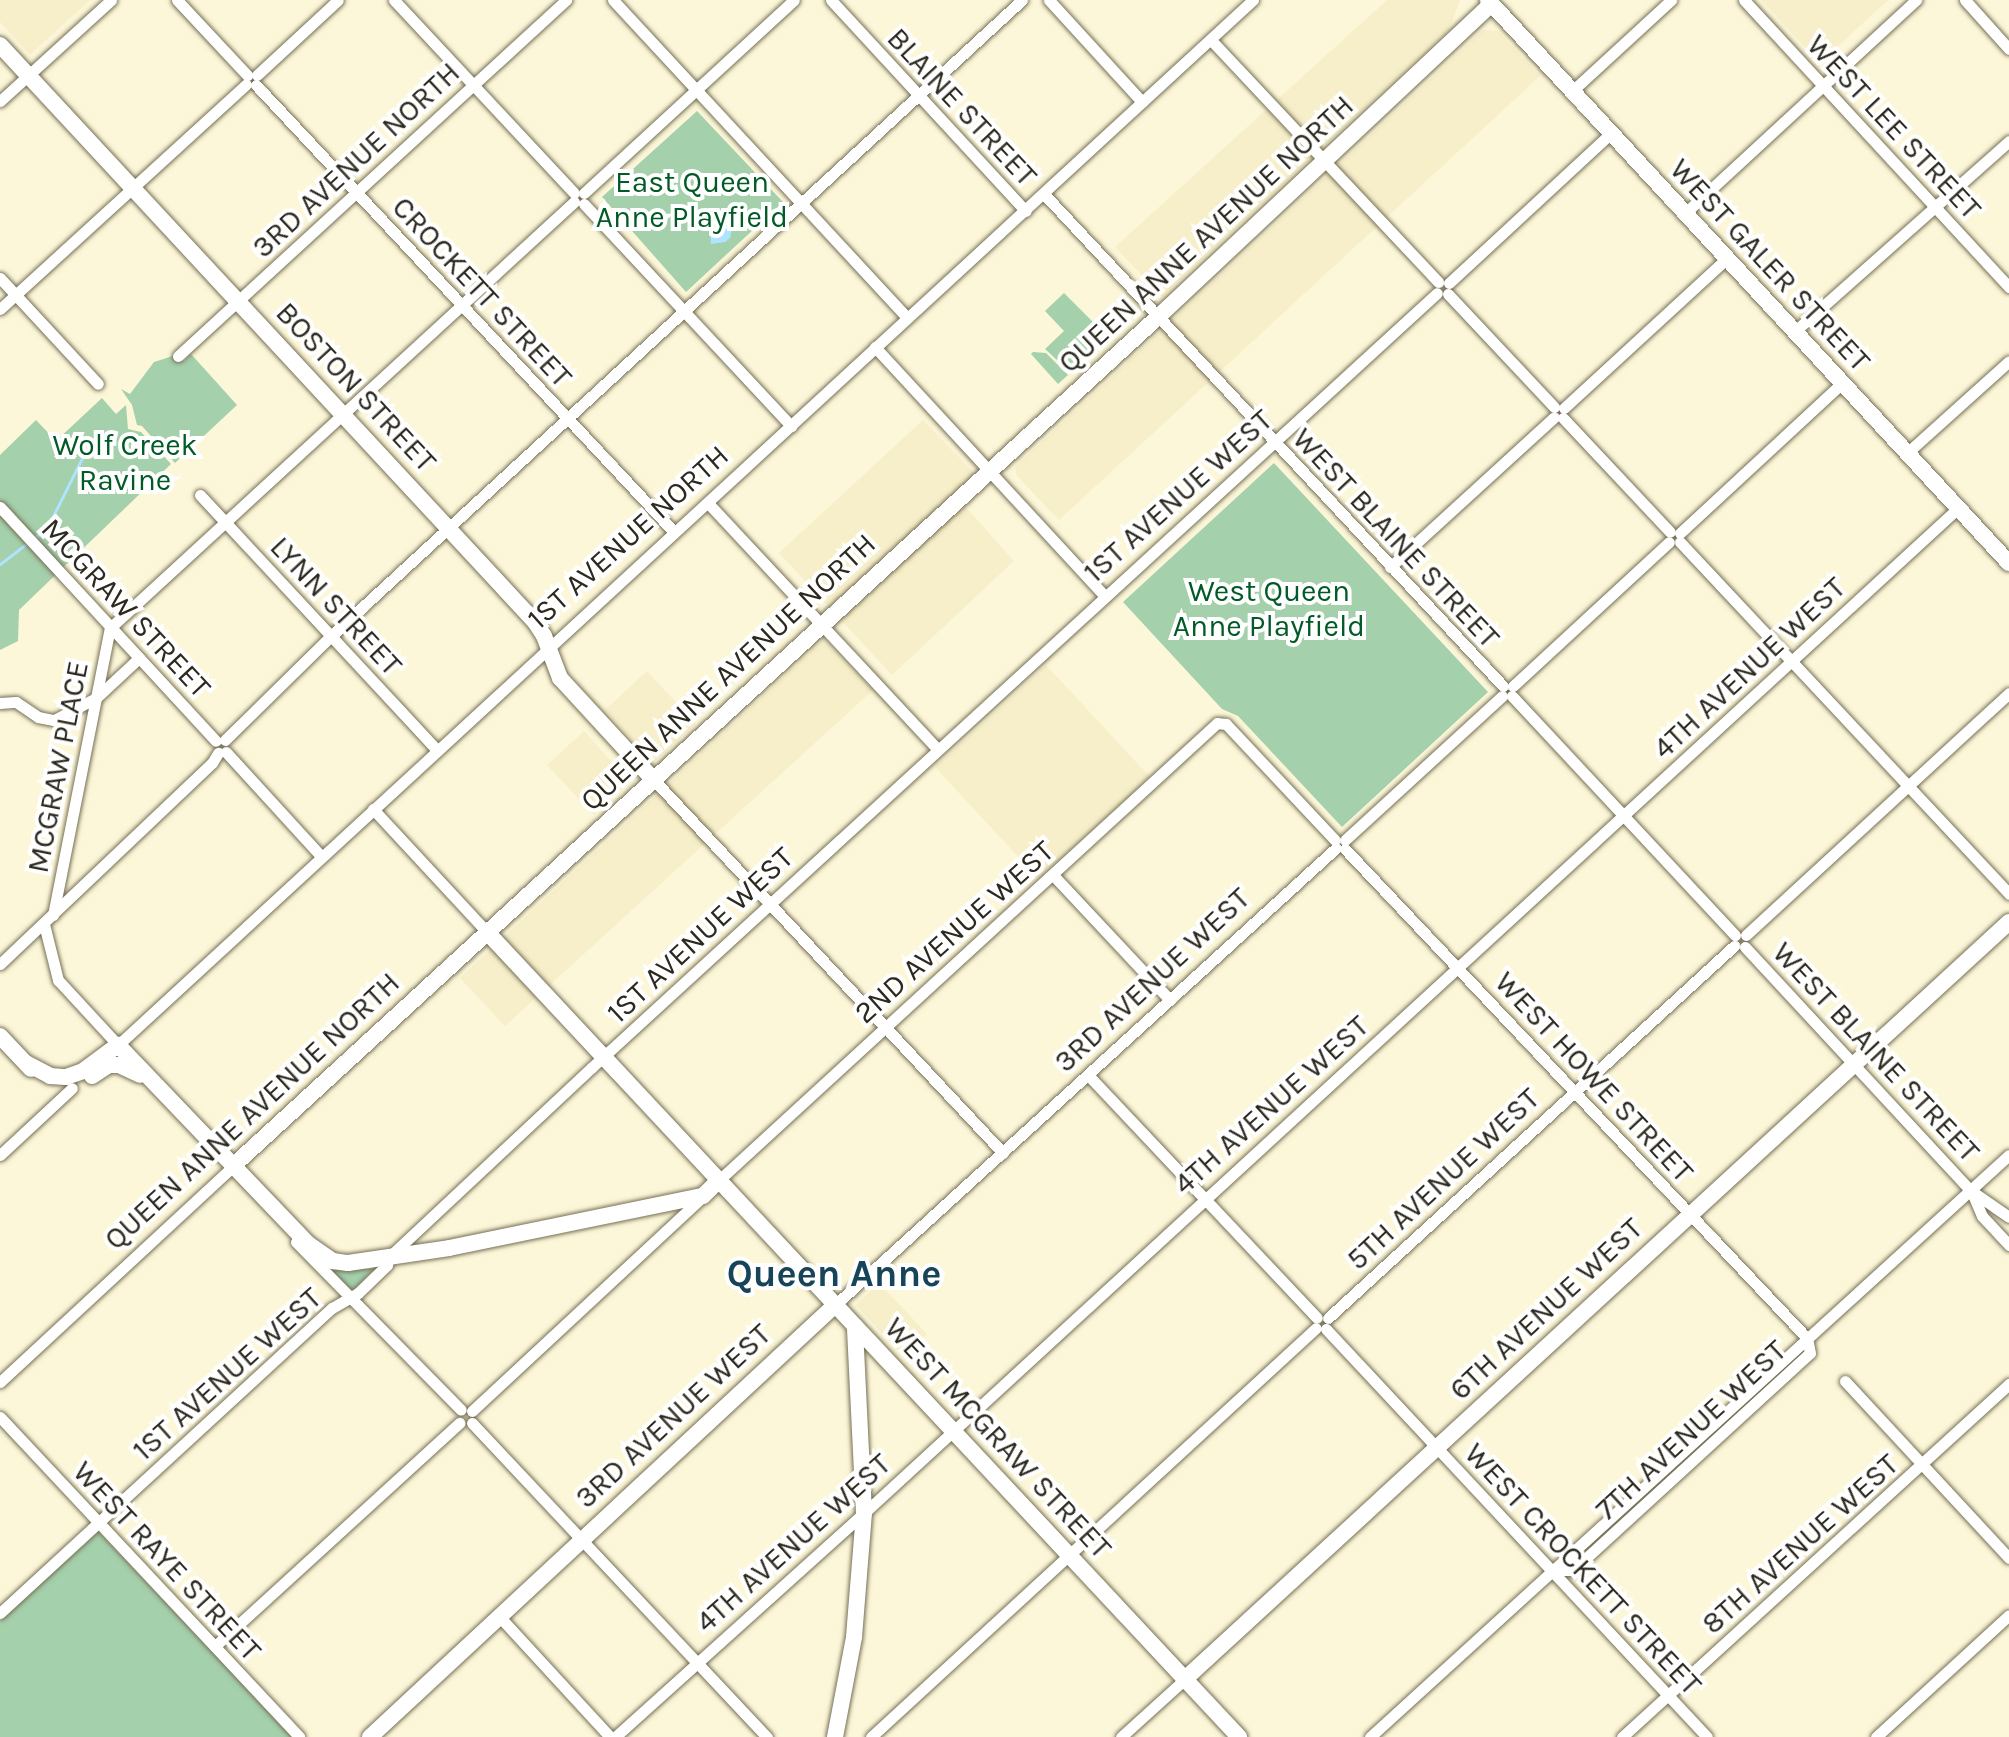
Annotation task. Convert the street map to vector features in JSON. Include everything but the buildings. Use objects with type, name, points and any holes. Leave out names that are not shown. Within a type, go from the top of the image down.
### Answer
[{"type":"street","points":[[0,101],[111,0]]},
{"type":"street","name":"CROCKETT STREET","points":[[177,0],[674,532]]},
{"type":"street","points":[[0,309],[338,0]]},
{"type":"street","points":[[394,0],[791,426]]},
{"type":"street","name":"3RD AVENUE NORTH","points":[[178,356],[566,0]]},
{"type":"street","points":[[613,0],[907,317]]},
{"type":"street","points":[[110,628],[794,0]]},
{"type":"street","name":"BLAINE STREET","points":[[831,0],[1026,211]]},
{"type":"street","points":[[0,964],[212,763],[221,746],[331,636],[1022,0]]},
{"type":"street","points":[[1049,0],[1142,102]]},
{"type":"street","name":"1ST AVENUE NORTH","points":[[26,1063],[50,1076],[66,1077],[83,1071],[118,1045],[1253,0]]},
{"type":"street","points":[[1571,92],[1671,0]]},
{"type":"street","name":"WEST LEE STREET","points":[[1744,0],[2009,287]]},
{"type":"street","points":[[1684,214],[1916,0]]},
{"type":"street","points":[[1965,0],[2009,49]]},
{"type":"street","name":"WEST GALER STREET","points":[[1489,3],[2009,563]]},
{"type":"street","name":"QUEEN ANNE AVENUE NORTH","points":[[0,1382],[1326,162],[1489,3]]},
{"type":"street","points":[[1211,40],[2009,894]]},
{"type":"street","name":"BOSTON STREET","points":[[0,45],[535,622],[555,670],[565,685],[653,779]]},
{"type":"street","name":"1ST AVENUE WEST","points":[[0,1613],[351,1295],[358,1293],[387,1265],[389,1257],[603,1057],[1610,134]]},
{"type":"street","points":[[1794,332],[2009,141]]},
{"type":"street","name":"BLAINE STREET","points":[[1044,194],[1158,317]]},
{"type":"street","points":[[1390,567],[1726,259]]},
{"type":"street","points":[[0,278],[98,384]]},
{"type":"street","name":"WEST BLAINE STREET","points":[[1158,317],[1970,1190],[2009,1217]]},
{"type":"street","points":[[875,347],[1104,595]]},
{"type":"street","points":[[1907,453],[2009,361]]},
{"type":"street","name":"3RD AVENUE WEST","points":[[370,1737],[581,1538],[1089,1076],[1842,383]]},
{"type":"street","name":"LYNN STREET","points":[[200,495],[437,750]]},
{"type":"street","points":[[708,503],[937,749]]},
{"type":"street","name":"MCGRAW STREET","points":[[0,507],[321,856]]},
{"type":"street","name":"4TH AVENUE WEST","points":[[612,1737],[864,1513],[1958,508]]},
{"type":"street","name":"MCGRAW PLACE","points":[[53,915],[110,628]]},
{"type":"street","points":[[0,703],[16,702],[47,721],[66,716],[96,698],[139,658]]},
{"type":"street","name":"5TH AVENUE WEST","points":[[871,1737],[2009,693]]},
{"type":"street","name":"WEST HOWE STREET","points":[[1223,722],[1807,1338]]},
{"type":"street","name":"2ND AVENUE WEST","points":[[719,1180],[1223,722]]},
{"type":"street","points":[[653,779],[1003,1153]]},
{"type":"street","points":[[373,809],[487,932]]},
{"type":"street","points":[[1053,875],[1170,1000]]},
{"type":"street","name":"6TH AVENUE WEST","points":[[1121,1737],[2009,922]]},
{"type":"street","points":[[44,924],[58,980],[278,1215],[319,1253],[333,1261],[366,1263],[703,1196]]},
{"type":"street","name":"WEST MCGRAW STREET","points":[[487,932],[1239,1737]]},
{"type":"street","points":[[0,1036],[48,1084],[72,1088]]},
{"type":"street","points":[[0,1155],[72,1088],[109,1065],[119,1065],[161,1090]]},
{"type":"street","name":"WEST CROCKETT STREET","points":[[1089,1076],[1707,1737]]},
{"type":"street","name":"7TH AVENUE WEST","points":[[1370,1737],[1550,1570],[1573,1570],[1810,1353],[1807,1338],[2009,1155]]},
{"type":"street","points":[[215,1646],[719,1180]]},
{"type":"street","name":"WEST BLAINE STREET","points":[[1970,1190],[1982,1216],[2009,1245]]},
{"type":"street","points":[[278,1215],[288,1233],[342,1292],[351,1295],[767,1737]]},
{"type":"street","points":[[835,1737],[854,1637],[864,1513],[855,1326]]},
{"type":"street","points":[[1845,1381],[2009,1558]]},
{"type":"street","name":"8TH AVENUE WEST","points":[[1622,1737],[2009,1384]]},
{"type":"street","name":"WEST RAYE STREET","points":[[0,1417],[299,1737]]},
{"type":"street","points":[[498,1615],[612,1737]]},
{"type":"street","points":[[1876,1737],[2009,1615]]},
{"type":"shaded area","points":[[0,0],[90,0],[30,55],[0,22]]},
{"type":"shaded area","points":[[1387,0],[1460,0],[1449,30],[1162,297],[1115,247]]},
{"type":"shaded area","points":[[1761,0],[1888,0],[1820,63]]},
{"type":"shaded area","points":[[1483,30],[1498,31],[1540,76],[1059,520],[1017,476],[1015,467]]},
{"type":"shaded area","points":[[923,420],[975,474],[954,494],[1014,561],[892,675],[779,553]]},
{"type":"shaded area","points":[[824,639],[873,690],[505,1026],[460,978]]},
{"type":"shaded area","points":[[1046,665],[1150,777],[1039,879],[935,767]]},
{"type":"shaded area","points":[[647,671],[696,724],[653,763],[605,710]]},
{"type":"shaded area","points":[[584,731],[630,782],[594,815],[547,765]]},
{"type":"shaded area","points":[[879,1283],[927,1334],[903,1356],[856,1305]]},
{"type":"green space","name":"East Queen Anne Playfield","points":[[697,111],[783,202],[686,292],[602,197]]},
{"type":"green space","points":[[1064,293],[1109,338],[1071,373],[1045,349],[1064,331],[1045,311]]},
{"type":"green space","points":[[1046,353],[1068,375],[1058,384],[1031,354]]},
{"type":"green space","points":[[191,354],[237,405],[175,463],[142,426],[137,425],[132,405],[121,389],[130,394],[154,362],[173,356],[184,361]]},
{"type":"green space","name":"Wolf Creek Ravine","points":[[102,398],[116,414],[126,405],[128,429],[141,432],[171,464],[19,610],[18,641],[0,650],[0,455],[36,420],[56,441]]},
{"type":"green space","name":"West Queen Anne Playfield","points":[[1274,463],[1488,692],[1342,827],[1238,716],[1222,709],[1123,602]]},
{"type":"green space","points":[[374,1269],[354,1290],[346,1290],[329,1271]]},
{"type":"green space","points":[[98,1531],[293,1737],[0,1737],[0,1621]]},
{"type":"water","points":[[722,221],[733,225],[730,238],[711,244],[710,229]]},
{"type":"waterway","points":[[0,564],[47,528],[87,448]]},
{"type":"district","name":"Queen Anne","points":[[834,1274]]}]
